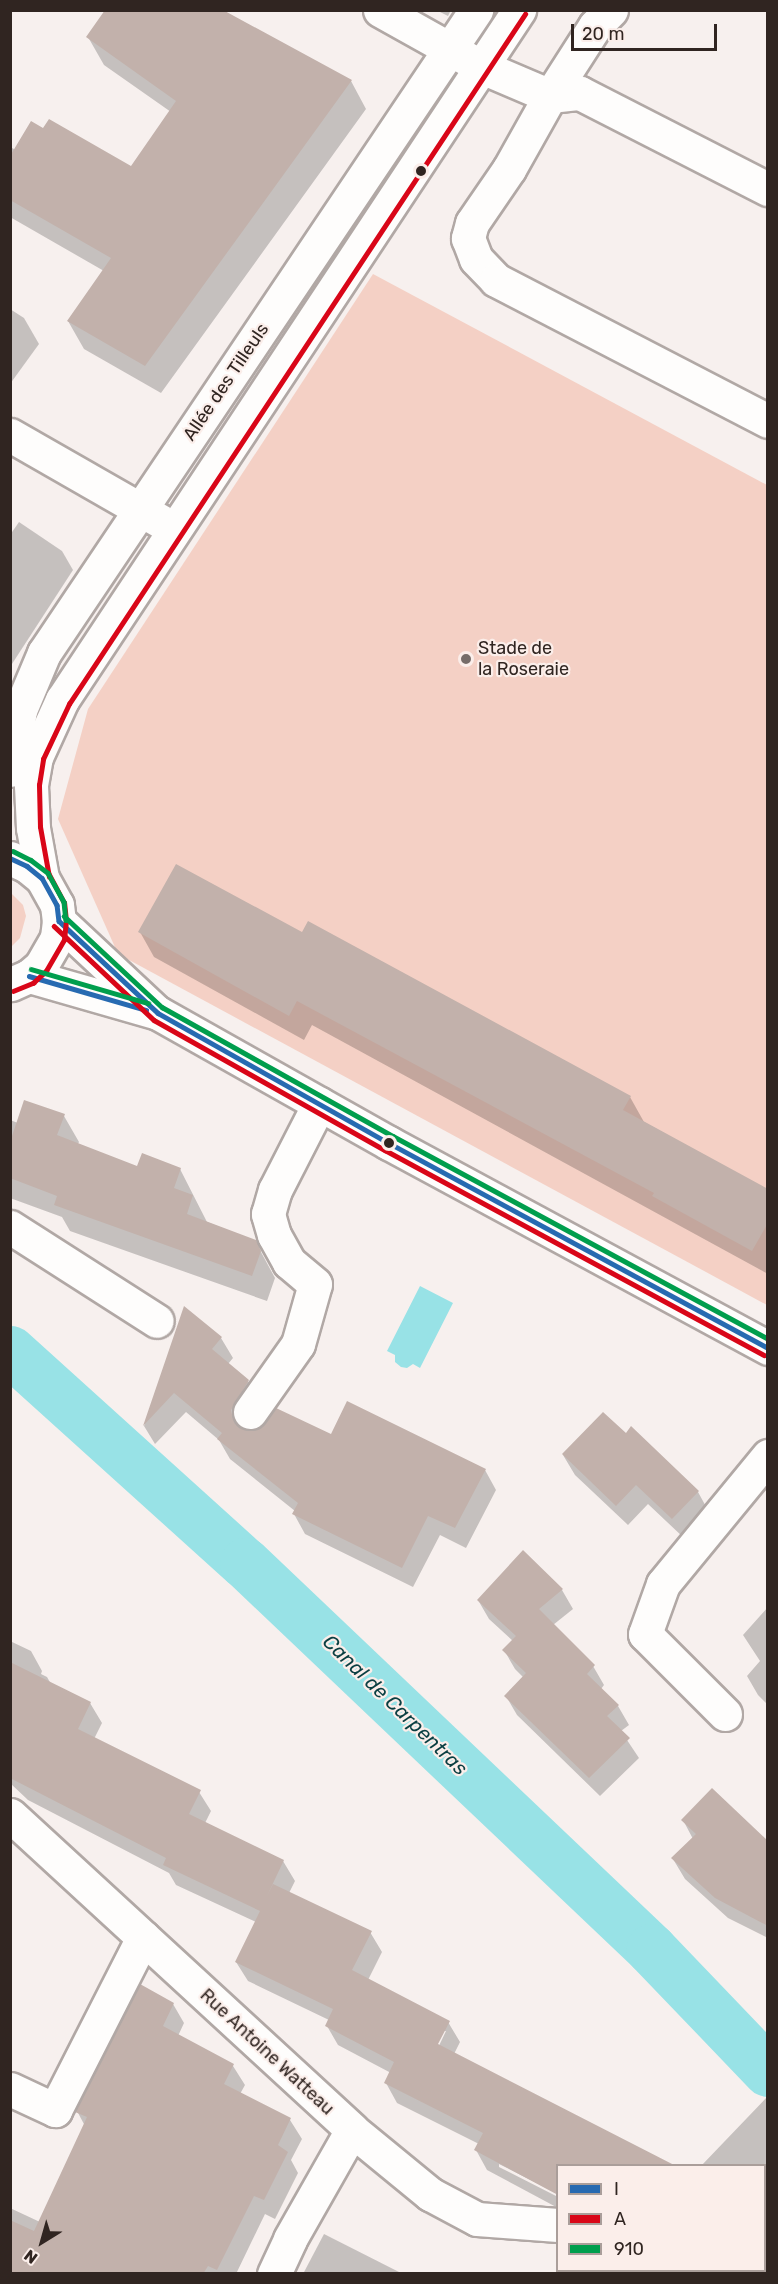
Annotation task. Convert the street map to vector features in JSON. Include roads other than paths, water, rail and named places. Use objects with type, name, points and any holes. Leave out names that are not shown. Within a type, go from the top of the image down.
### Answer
[{"type":"street","points":[[380,10],[482,67],[550,96],[580,93],[768,189]]},
{"type":"street","name":"Allée des Tilleuls","points":[[10,770],[20,710],[44,652],[476,10]]},
{"type":"street","name":"Allée des Tilleuls","points":[[42,878],[33,828],[32,785],[36,757],[49,723],[66,692],[519,10]]},
{"type":"street","points":[[611,10],[595,26],[550,96],[509,169],[472,223],[468,238],[476,259],[496,280],[768,421]]},
{"type":"street","points":[[10,435],[141,508],[173,530]]},
{"type":"street","points":[[10,858],[27,866],[42,878],[57,905],[59,921],[51,952],[20,980]]},
{"type":"street","points":[[59,921],[158,1013],[319,1104],[768,1348]]},
{"type":"street","points":[[20,980],[158,1013]]},
{"type":"street","points":[[249,1412],[298,1344],[315,1284],[290,1262],[274,1235],[268,1214],[275,1190],[319,1104]]},
{"type":"street","points":[[10,1227],[157,1321]]},
{"type":"street","points":[[725,1714],[645,1634],[663,1584],[768,1456]]},
{"type":"street","name":"Rue Antoine Watteau","points":[[14,1828],[143,1937],[352,2130],[430,2194],[477,2219],[556,2225]]},
{"type":"street","points":[[10,2089],[55,2110],[143,1937]]},
{"type":"street","points":[[274,2274],[290,2240],[352,2130]]},
{"type":"water","points":[[420,1286],[453,1303],[420,1368],[413,1364],[407,1368],[401,1367],[395,1362],[395,1355],[387,1351]]},
{"type":"waterway","name":"Canal de Carpentras","points":[[10,1351],[245,1563],[651,1949],[768,2071]]},
{"type":"place","name":"Stade de la Roseraie","points":[[466,659]]}]
